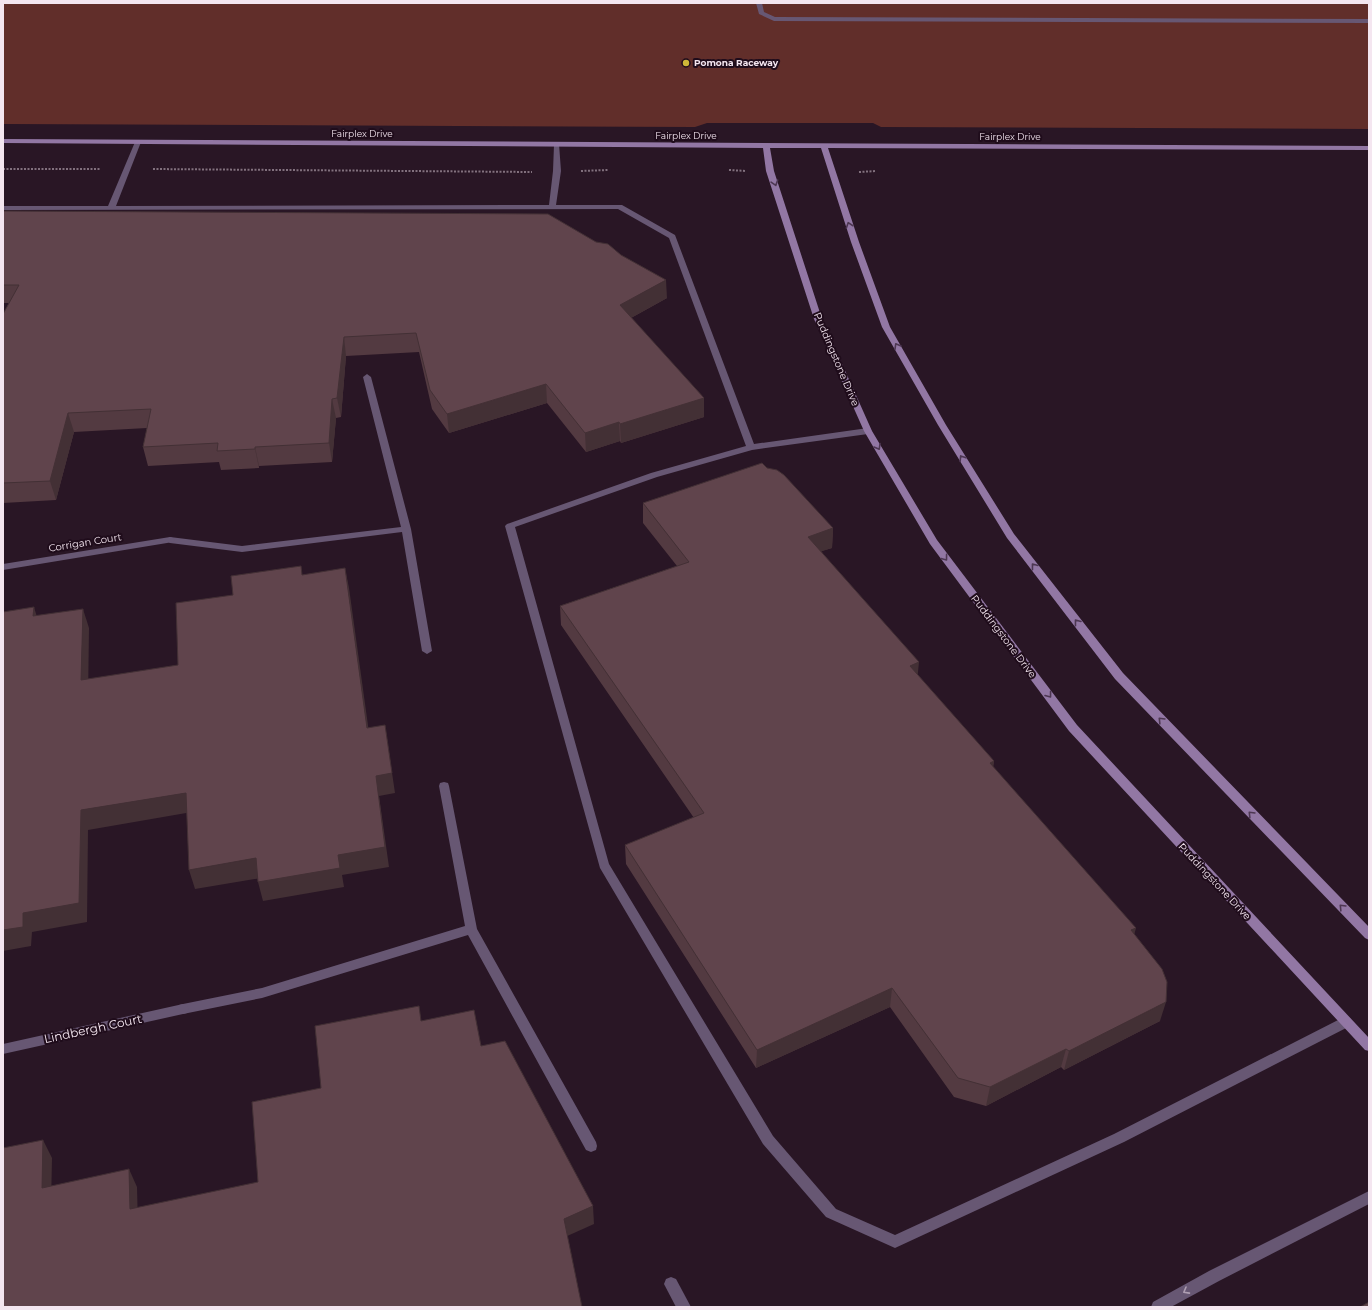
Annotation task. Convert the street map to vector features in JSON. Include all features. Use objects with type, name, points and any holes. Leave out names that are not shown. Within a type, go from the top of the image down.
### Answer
[{"type":"street","points":[[759,3],[761,13],[774,19],[1369,21]]},
{"type":"street","name":"Fairplex Drive","points":[[3,141],[1369,148]]},
{"type":"street","points":[[111,208],[138,142]]},
{"type":"street","points":[[552,207],[557,171],[557,145]]},
{"type":"street","name":"Puddingstone Drive","points":[[766,145],[770,171],[818,319],[868,431],[933,542],[1073,728],[1369,1046]]},
{"type":"street","points":[[823,145],[831,172],[886,327],[942,425],[1010,536],[1119,676],[1369,935]]},
{"type":"street","points":[[3,208],[619,208],[672,237],[751,447]]},
{"type":"street","points":[[366,377],[406,529],[427,651]]},
{"type":"street","points":[[868,431],[751,447],[654,475],[510,526],[604,865],[768,1140],[831,1213],[895,1242],[1119,1138],[1346,1022]]},
{"type":"street","name":"Corrigan Court","points":[[3,567],[170,540],[242,549],[406,529]]},
{"type":"street","points":[[444,786],[471,929],[591,1146]]},
{"type":"street","name":"Lindbergh Court","points":[[3,1049],[262,992],[471,929]]},
{"type":"street","points":[[1158,1307],[1214,1276],[1369,1198]]},
{"type":"street","points":[[671,1284],[684,1307]]},
{"type":"path","points":[[3,169],[611,170]]},
{"type":"path","points":[[727,170],[770,171]]},
{"type":"path","points":[[831,172],[870,172]]},
{"type":"shaded area","name":"Pomona Raceway","points":[[3,3],[1369,3],[1369,129],[881,127],[873,123],[707,123],[695,127],[3,124]]},
{"type":"building","points":[[3,211],[548,214],[596,242],[608,244],[621,255],[666,280],[620,305],[704,398],[620,424],[619,422],[585,433],[546,384],[447,414],[430,390],[416,333],[344,337],[337,398],[332,399],[329,443],[255,447],[255,449],[217,451],[218,443],[143,447],[151,409],[68,413],[50,481],[3,483],[3,314],[19,285],[3,285]]},
{"type":"building","points":[[762,463],[767,468],[777,470],[784,475],[833,528],[808,537],[919,662],[910,666],[994,761],[990,763],[1136,928],[1131,930],[1162,969],[1167,982],[1166,1002],[1069,1051],[1066,1049],[990,1087],[958,1078],[892,988],[757,1050],[625,845],[704,813],[560,606],[689,562],[643,503]]},
{"type":"building","points":[[301,566],[302,575],[345,568],[367,728],[385,725],[392,773],[376,776],[385,847],[338,855],[340,868],[258,882],[256,858],[189,870],[186,793],[81,810],[79,903],[23,913],[23,927],[3,930],[3,612],[34,607],[33,616],[83,609],[81,680],[178,665],[176,603],[233,595],[231,576]]},
{"type":"building","points":[[419,1006],[421,1021],[474,1010],[481,1046],[505,1041],[593,1206],[564,1219],[582,1307],[3,1307],[3,1148],[43,1140],[42,1188],[129,1169],[130,1209],[258,1182],[252,1102],[321,1088],[315,1026]]},
{"type":"building","points":[[1369,1302],[1369,1307],[1360,1307]]},
{"type":"place","name":"Pomona Raceway","points":[[686,63]]}]
